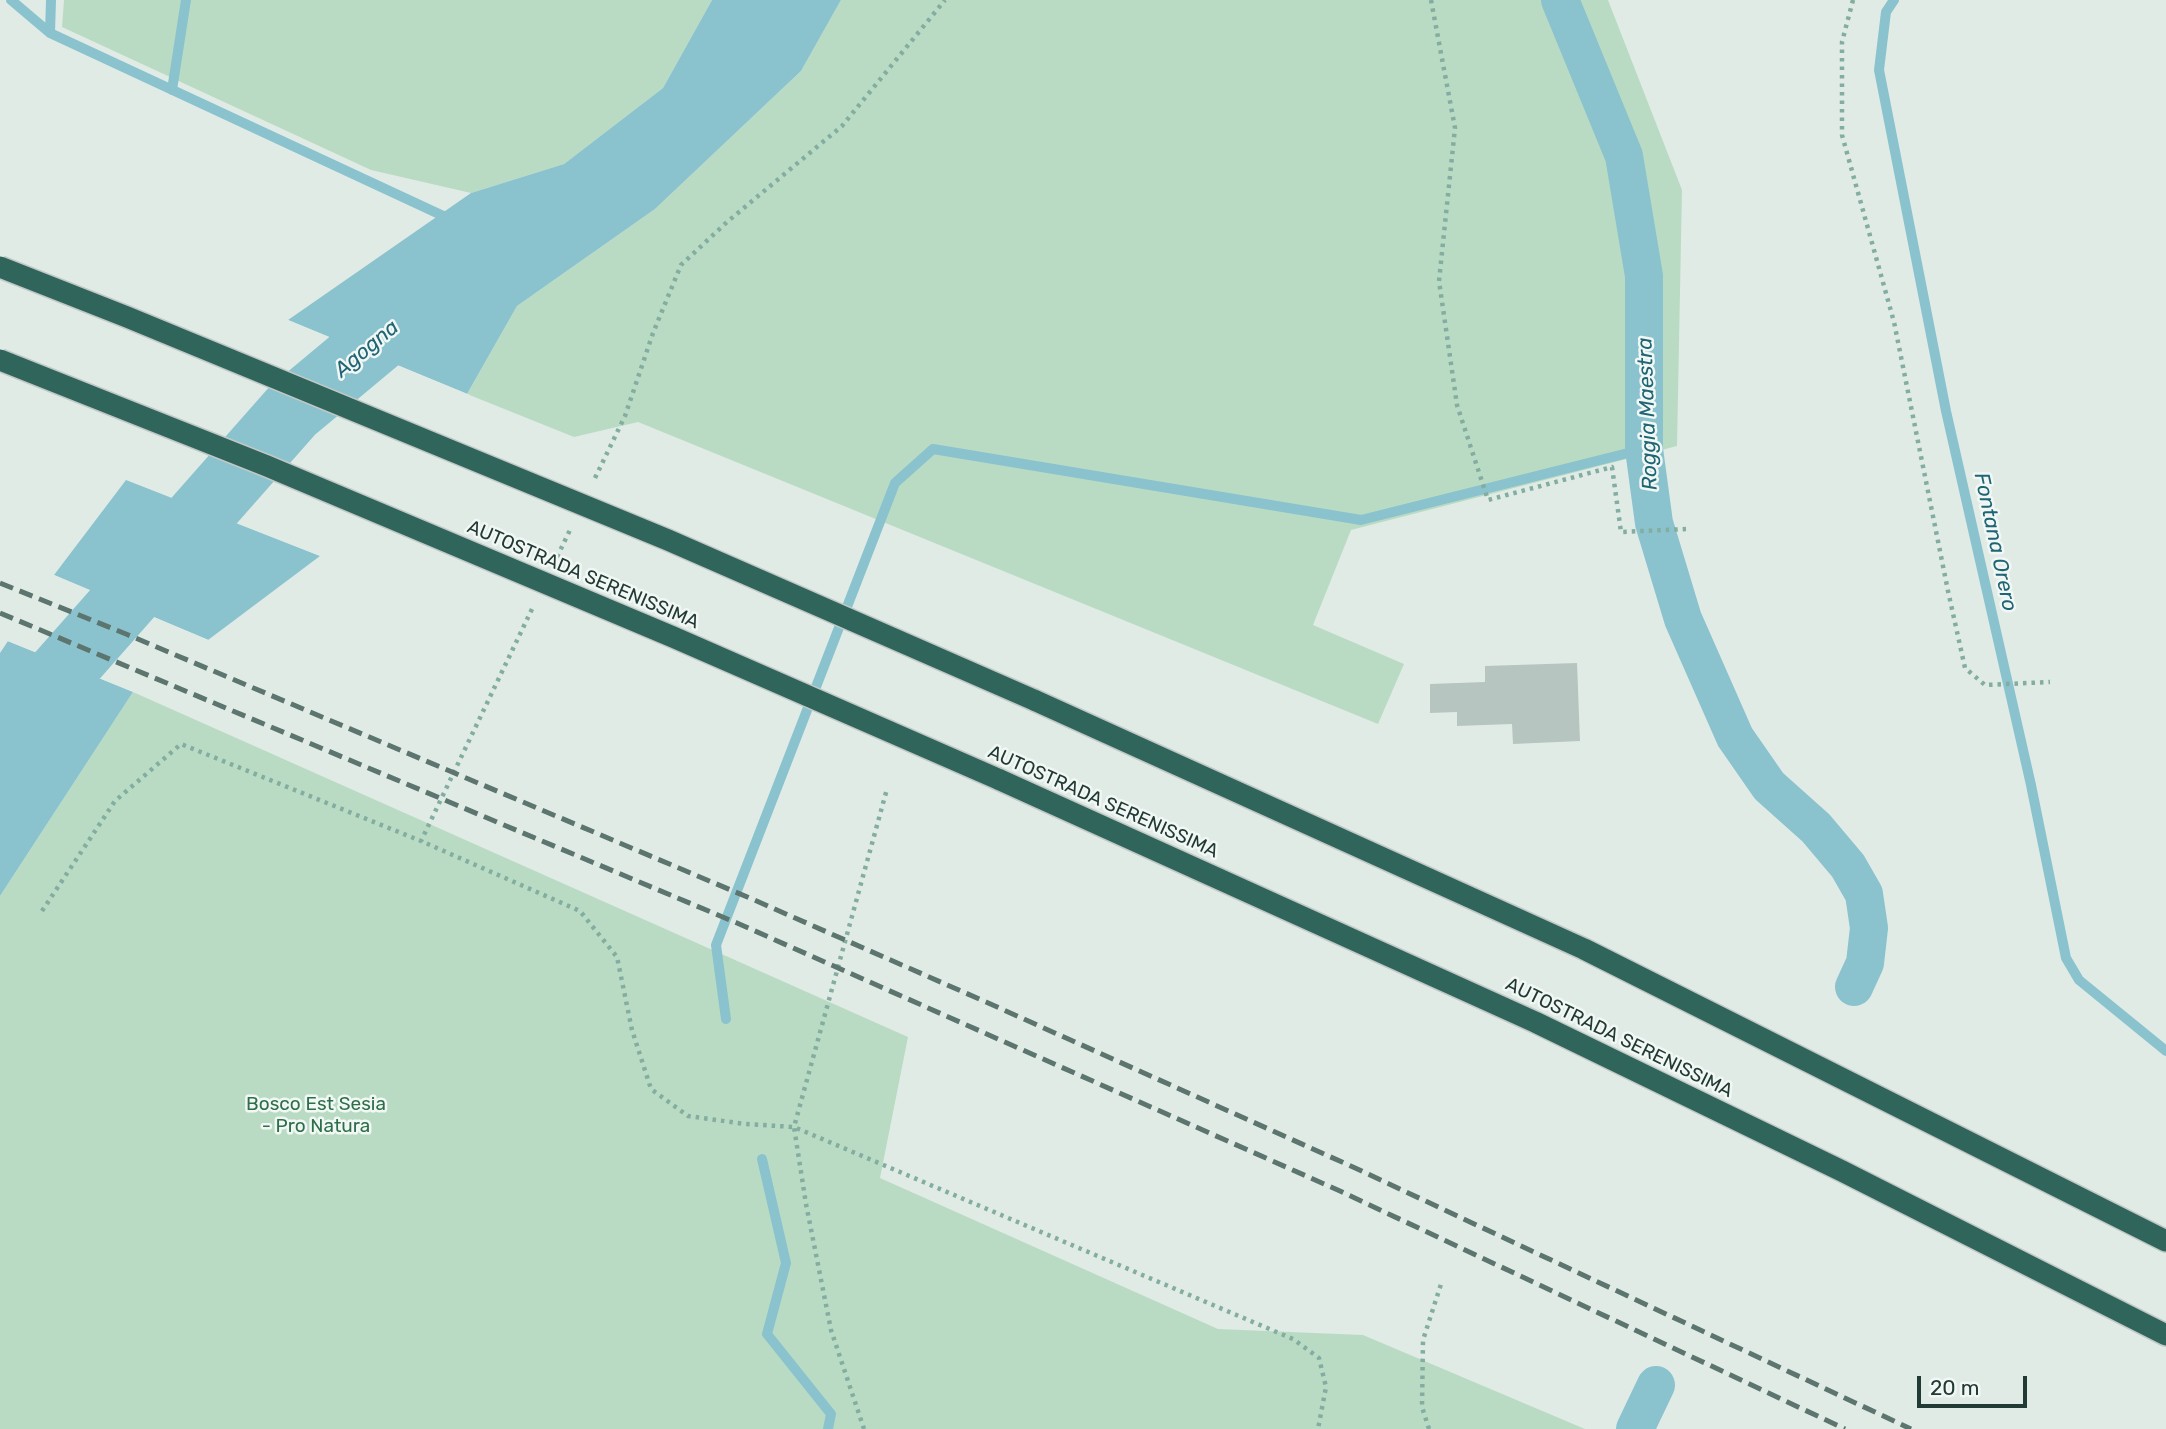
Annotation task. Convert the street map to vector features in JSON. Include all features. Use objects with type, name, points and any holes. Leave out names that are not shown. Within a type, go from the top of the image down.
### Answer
[{"type":"highway","points":[[0,267],[668,540],[1034,700],[1584,949],[2166,1241]]},
{"type":"highway","name":"AUTOSTRADA SERENISSIMA","points":[[0,360],[318,487],[673,637],[998,779],[1535,1022],[1842,1171],[2166,1335]]},
{"type":"path","points":[[595,479],[625,416],[653,333],[681,265],[727,222],[842,126],[946,0]]},
{"type":"path","points":[[1431,0],[1455,128],[1440,281],[1457,405],[1488,500],[1612,467],[1621,532],[1685,529]]},
{"type":"path","points":[[1853,0],[1842,41],[1842,135],[1894,322],[1965,668],[1985,685],[2050,682]]},
{"type":"path","points":[[553,566],[571,528]]},
{"type":"path","points":[[421,841],[535,603]]},
{"type":"path","points":[[42,911],[115,801],[181,744],[421,841],[580,911],[617,957],[632,1030],[650,1089],[688,1116],[744,1124],[794,1127],[1293,1339],[1320,1358],[1326,1387],[1318,1429]]},
{"type":"path","points":[[864,1429],[831,1330],[794,1127],[887,789]]},
{"type":"path","points":[[1429,1429],[1422,1407],[1423,1340],[1443,1281]]},
{"type":"green space","points":[[64,0],[712,0],[663,88],[564,164],[471,193],[371,170],[62,27]]},
{"type":"green space","points":[[841,0],[1608,0],[1682,190],[1677,446],[1351,530],[1313,625],[1404,664],[1378,724],[638,422],[574,437],[467,394],[517,306],[655,209],[801,71]]},
{"type":"green space","name":"Bosco Est Sesia - Pro Natura","points":[[133,692],[908,1037],[880,1178],[1218,1329],[1363,1335],[1585,1429],[0,1429],[0,896]]},
{"type":"water","points":[[712,0],[841,0],[801,71],[655,209],[517,306],[467,394],[288,320],[471,193],[564,164],[663,88]]},
{"type":"water","points":[[126,480],[320,556],[208,640],[54,575]]},
{"type":"water","points":[[8,641],[133,692],[0,896],[0,653]]},
{"type":"pier","points":[[284,319],[470,395],[465,397],[286,323]]},
{"type":"pier","points":[[123,478],[321,553],[323,557]]},
{"type":"pier","points":[[51,574],[211,641],[206,643],[53,578]]},
{"type":"pier","points":[[7,638],[134,689],[136,693],[5,640]]},
{"type":"building","points":[[1577,663],[1580,741],[1513,744],[1512,724],[1457,726],[1457,712],[1430,713],[1430,684],[1485,682],[1485,666]]},
{"type":"waterway","points":[[11,0],[50,33],[452,220]]},
{"type":"waterway","points":[[50,33],[51,0]]},
{"type":"waterway","points":[[172,90],[186,0]]},
{"type":"waterway","name":"Roggia Maestra","points":[[1560,0],[1624,156],[1644,276],[1644,449],[1654,523],[1683,619],[1735,737],[1769,786],[1816,828],[1848,866],[1864,894],[1869,928],[1865,963],[1854,987]]},
{"type":"waterway","name":"Fontana Orero","points":[[1894,0],[1886,12],[1879,70],[1946,411],[2031,785],[2066,958],[2079,980],[2166,1051]]},
{"type":"waterway","name":"Agogna","points":[[0,764],[45,691],[292,411],[412,311],[435,296]]},
{"type":"waterway","points":[[726,1019],[716,945],[895,483],[933,449],[1361,520],[1644,449]]},
{"type":"waterway","points":[[762,1159],[786,1263],[767,1334],[831,1414],[828,1429]]},
{"type":"waterway","name":"Roggia Maestra","points":[[1635,1429],[1656,1385]]},
{"type":"railway","points":[[0,583],[752,899],[986,1002],[1353,1167],[1911,1429]]},
{"type":"railway","points":[[0,613],[737,923],[1340,1191],[1845,1429]]}]
